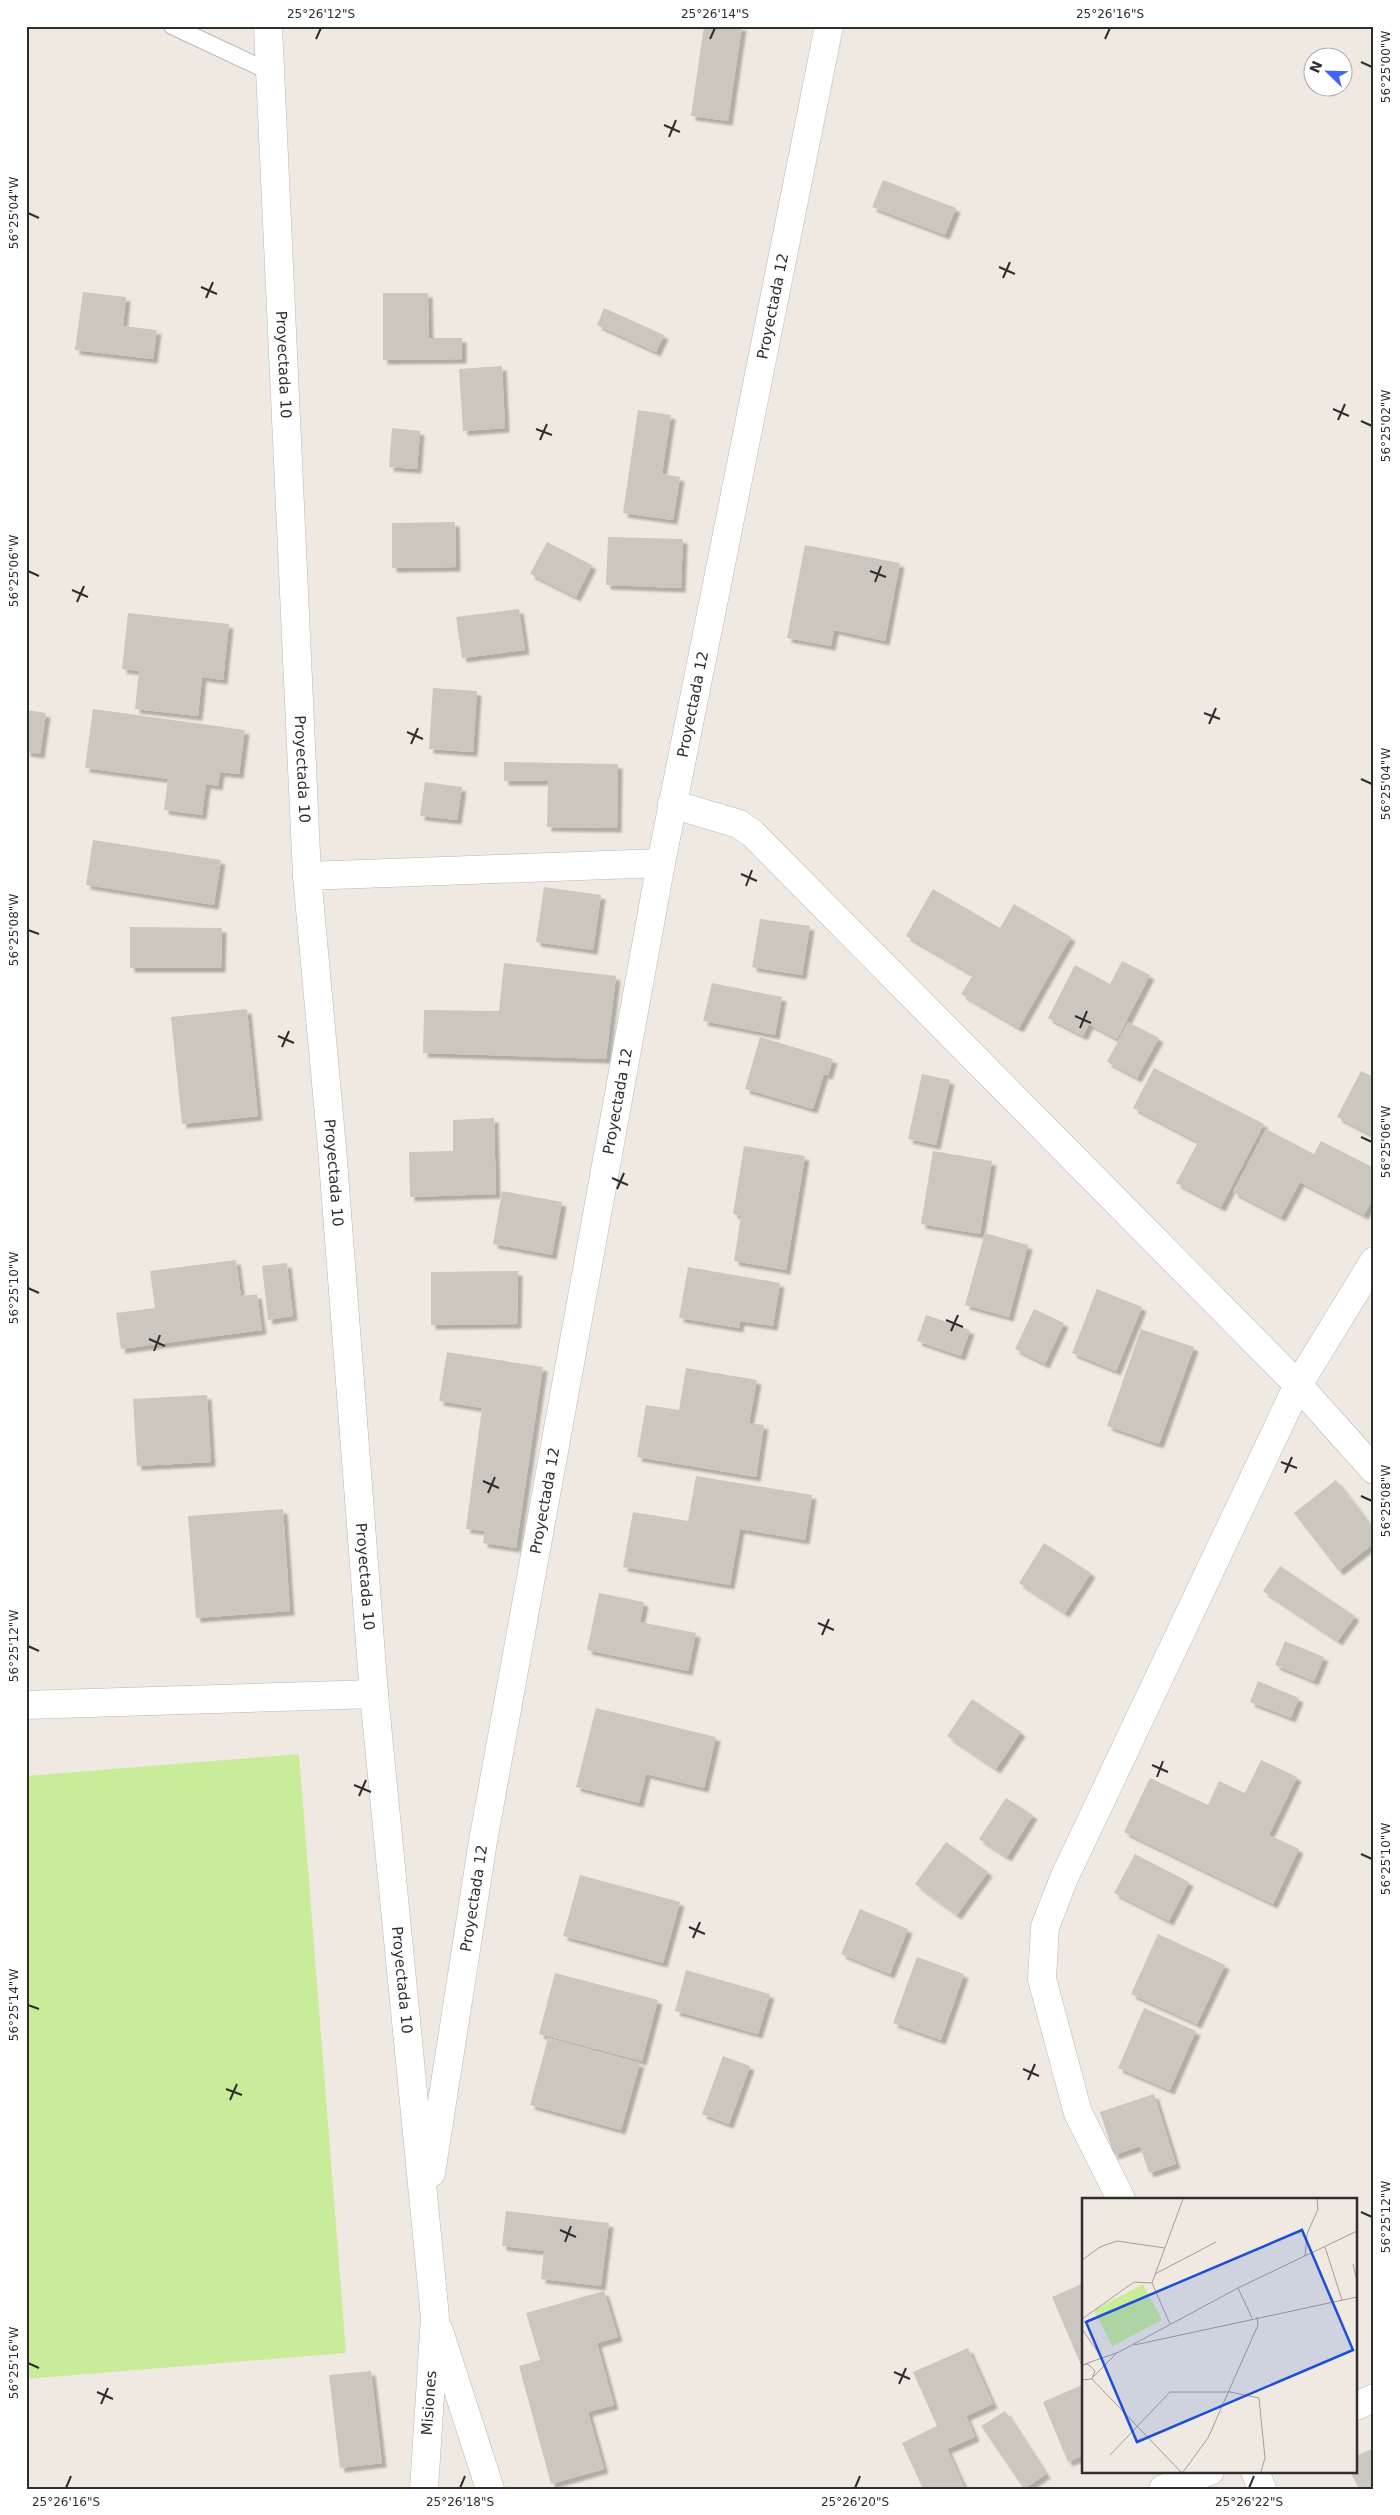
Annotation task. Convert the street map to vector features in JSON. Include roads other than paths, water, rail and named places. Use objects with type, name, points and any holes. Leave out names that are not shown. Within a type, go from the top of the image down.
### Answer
[{"type":"street","name":"Proyectada 10","points":[[268,26],[307,876],[332,1148],[374,1694],[435,2317]]},
{"type":"street","name":"Proyectada 12","points":[[425,2211],[483,1841],[661,863],[829,26]]},
{"type":"street","points":[[672,804],[740,824],[754,834],[1298,1385],[1374,1470]]},
{"type":"street","points":[[307,876],[661,863]]},
{"type":"street","points":[[1120,2198],[1078,2113],[1042,1979],[1045,1927],[1064,1878],[1298,1385],[1374,1261]]},
{"type":"street","points":[[26,1705],[374,1694]]},
{"type":"street","points":[[435,2317],[490,2489]]},
{"type":"street","name":"Misiones","points":[[424,2489],[435,2317]]},
{"type":"street","points":[[1358,2405],[1374,2398]]},
{"type":"street","points":[[1162,2489],[1207,2472]]},
{"type":"street","points":[[1254,2472],[1262,2489]]},
{"type":"lane","points":[[172,26],[270,72]]}]
